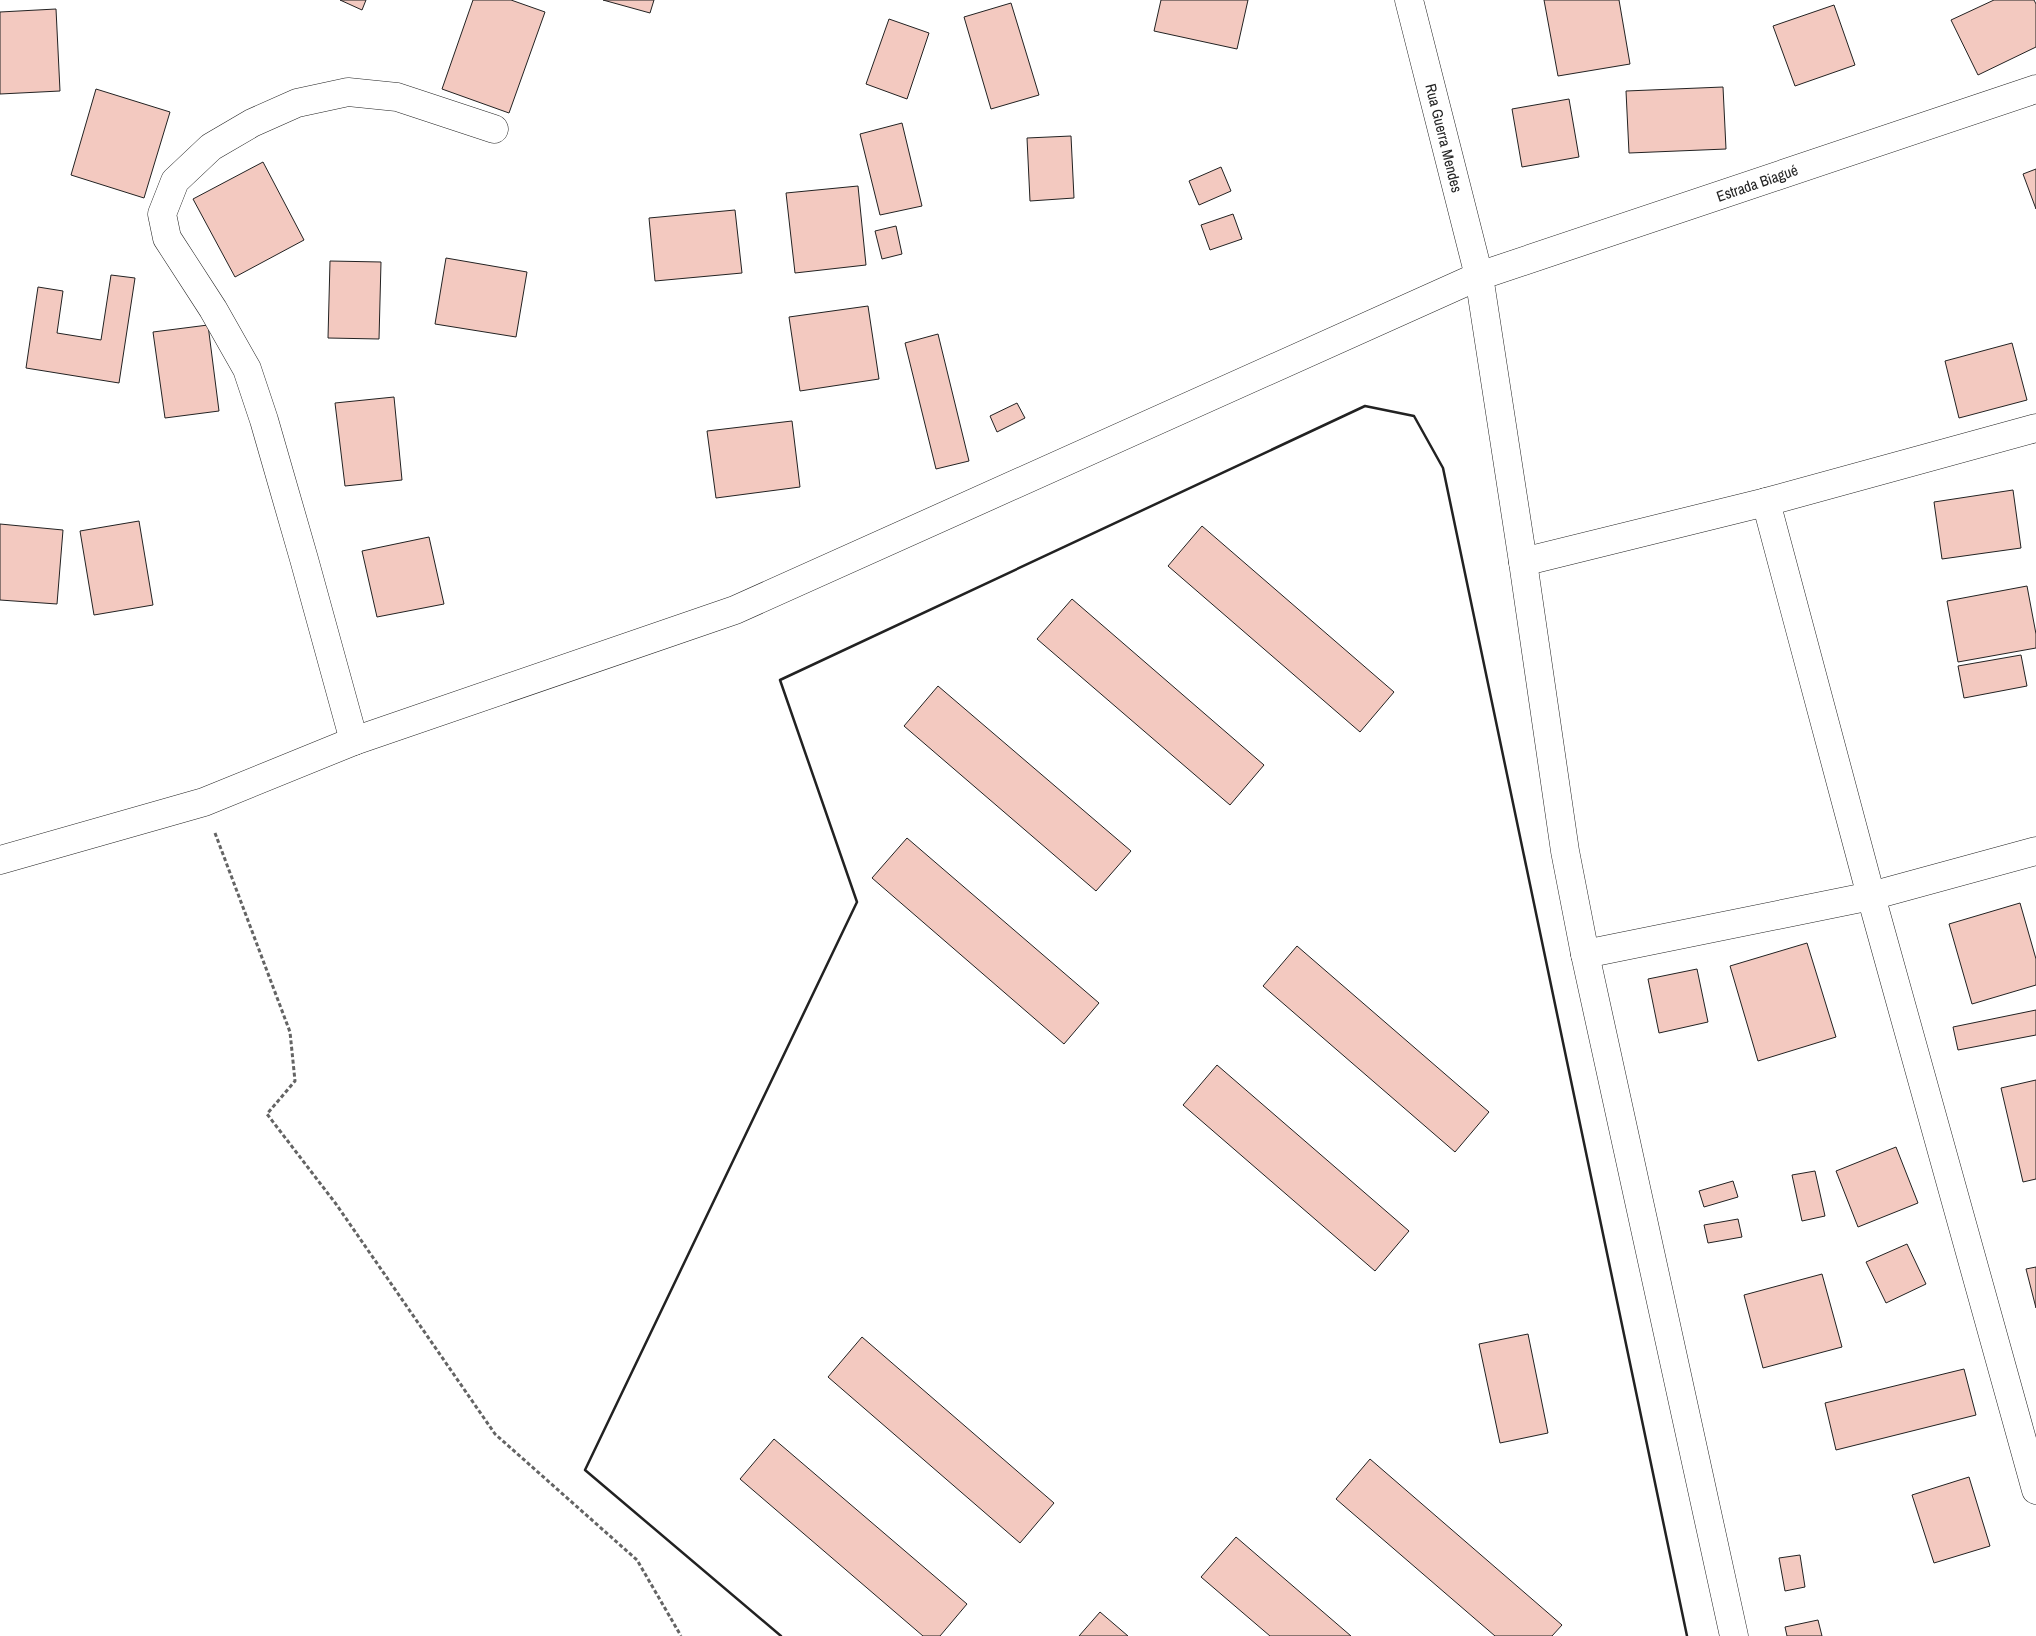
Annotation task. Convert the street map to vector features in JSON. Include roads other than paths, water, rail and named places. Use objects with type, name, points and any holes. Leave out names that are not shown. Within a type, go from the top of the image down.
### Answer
[{"type":"street","name":"Rua Guerra Mendes","points":[[1409,0],[1479,276],[1565,851],[1585,954],[1734,1636]]},
{"type":"street","name":"Estrada Biagué","points":[[0,860],[204,802],[354,741],[735,610],[1479,276],[2036,89]]},
{"type":"street","points":[[354,741],[264,420],[246,369],[213,308],[167,238],[162,214],[175,181],[211,147],[252,122],[297,103],[348,92],[397,97],[494,129]]},
{"type":"street","points":[[1523,562],[1766,502],[2036,428]]},
{"type":"street","points":[[1766,502],[1871,896],[2036,1490]]},
{"type":"street","points":[[1585,954],[1871,896],[2036,851]]}]
